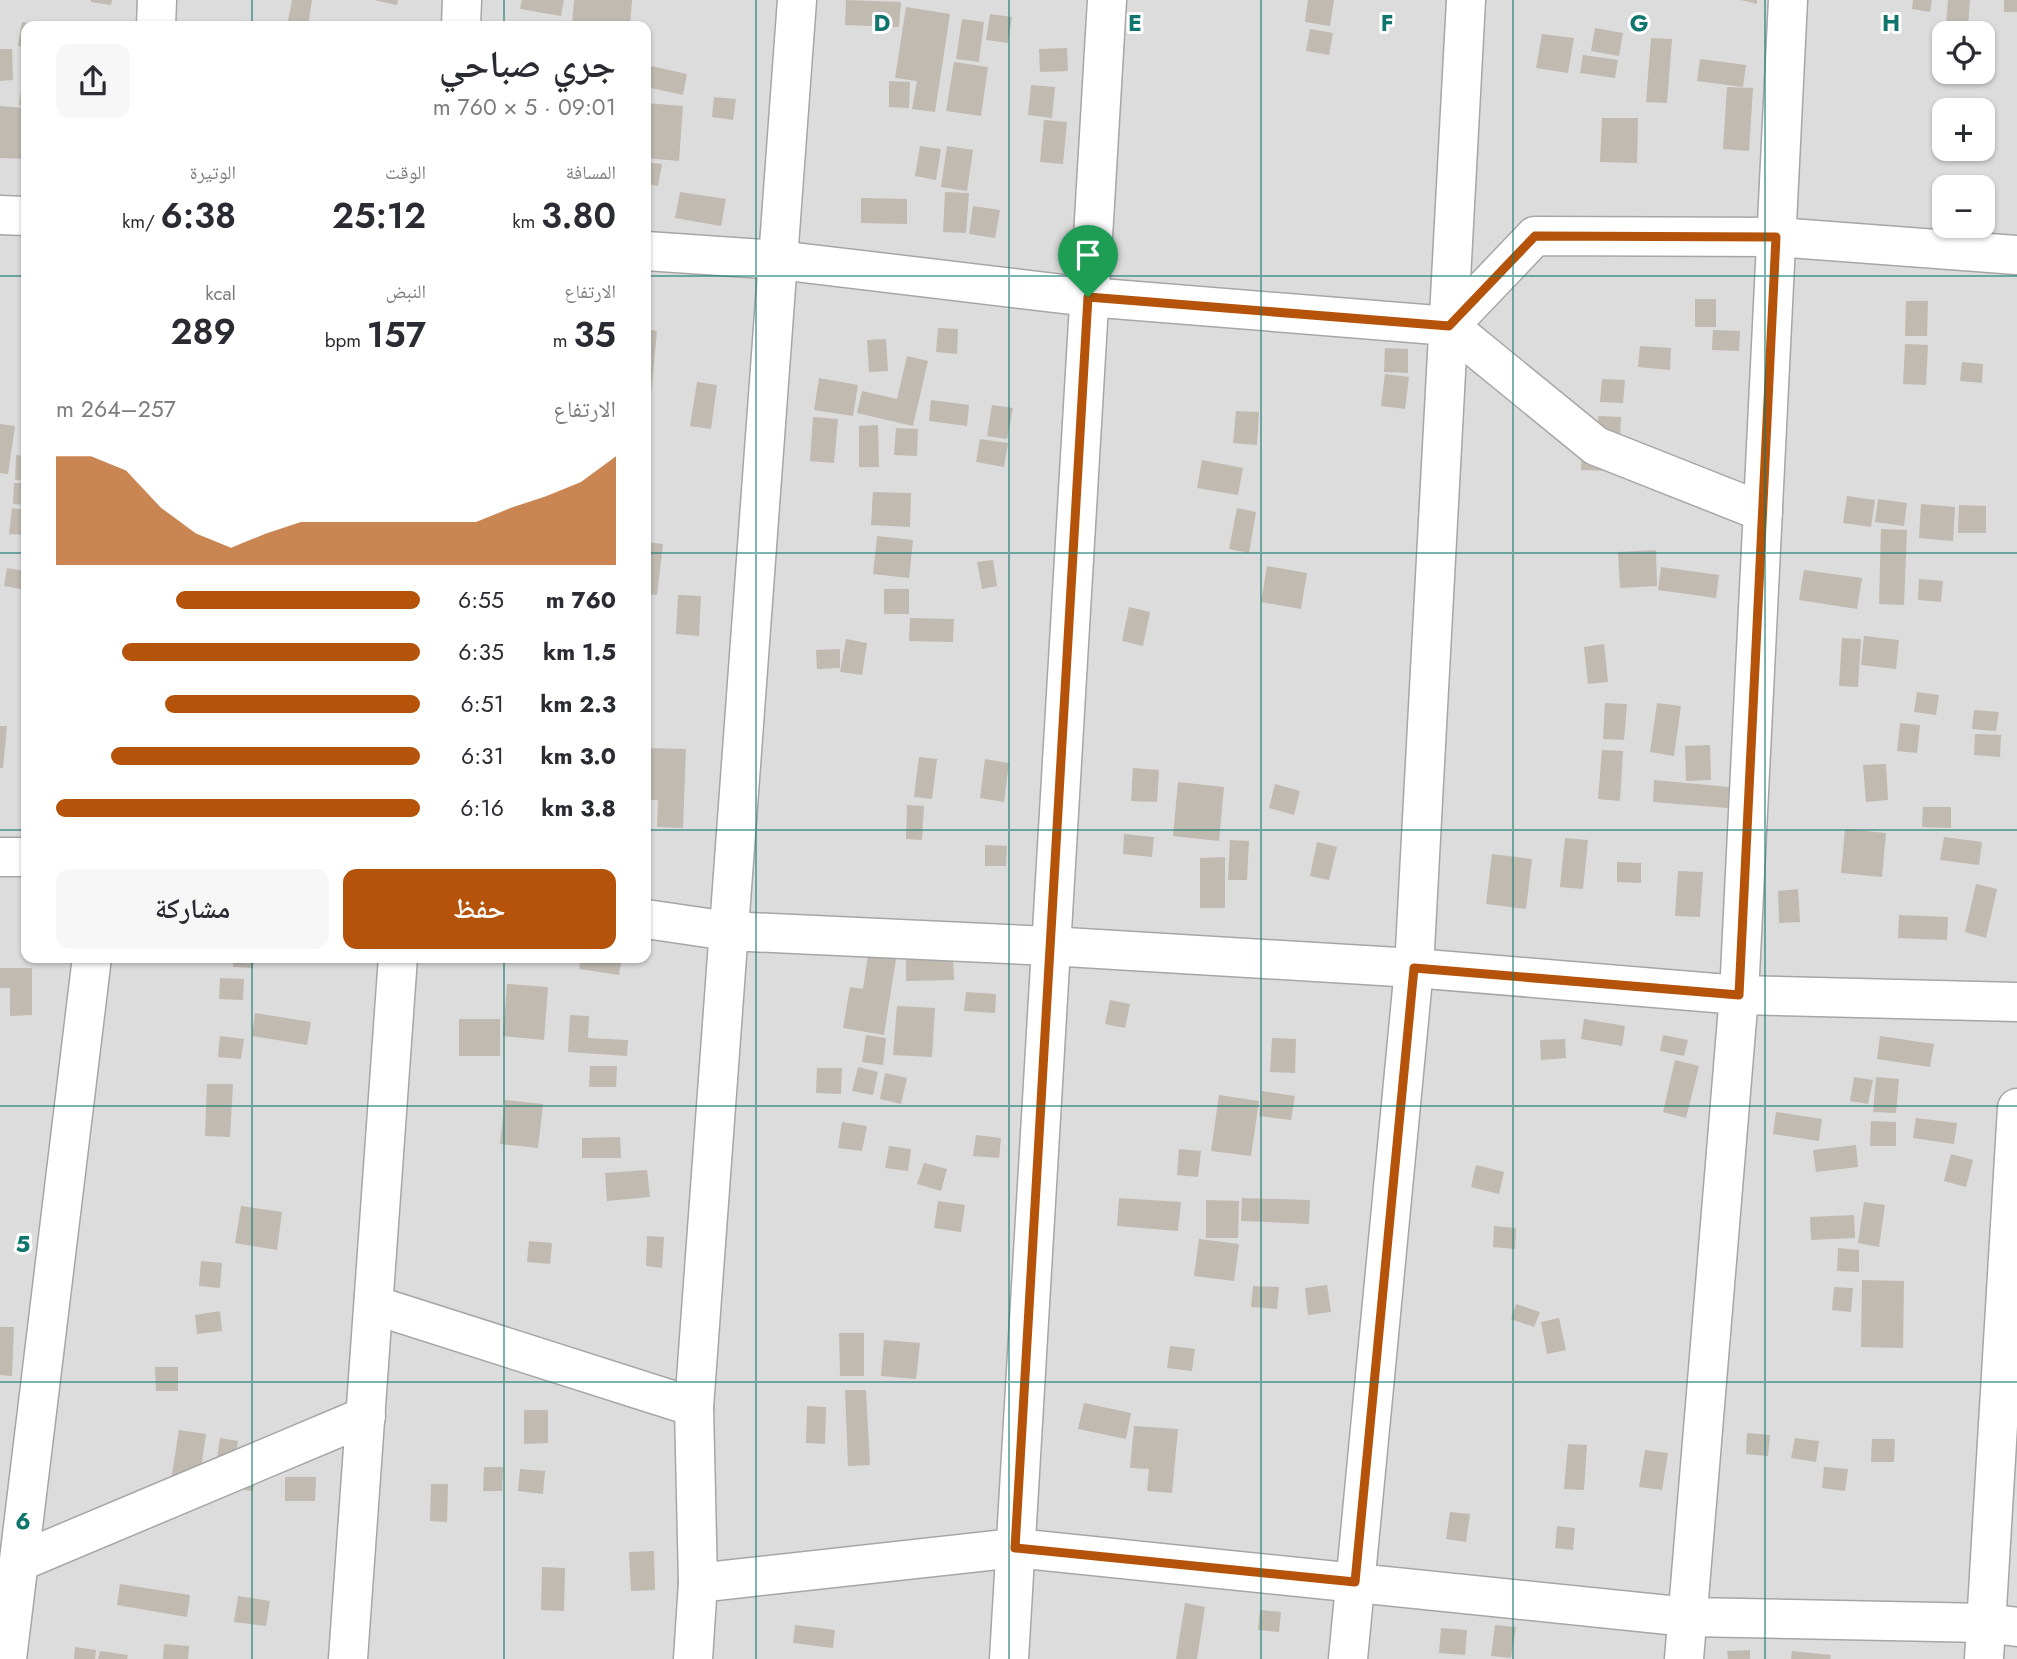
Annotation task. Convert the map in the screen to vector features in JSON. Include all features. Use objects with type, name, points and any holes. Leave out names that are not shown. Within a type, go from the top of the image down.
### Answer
[{"type":"street","points":[[156,21],[157,0]]},
{"type":"street","points":[[461,21],[463,0]]},
{"type":"street","points":[[693,1659],[698,1583],[694,1407],[797,0]]},
{"type":"street","points":[[1009,1659],[1049,946],[1107,0]]},
{"type":"street","points":[[1348,1659],[1414,968],[1466,0]]},
{"type":"street","points":[[1684,1659],[1739,995],[1788,0]]},
{"type":"street","points":[[0,215],[21,216]]},
{"type":"street","points":[[1449,326],[1535,236],[1776,237],[2017,255]]},
{"type":"street","points":[[651,251],[778,260],[1088,297],[1449,326],[1596,446],[1763,512]]},
{"type":"street","points":[[0,857],[21,857]]},
{"type":"street","points":[[651,920],[728,931],[1049,946],[1414,968],[1739,995],[2017,1002]]},
{"type":"street","points":[[7,1659],[91,963]]},
{"type":"street","points":[[348,1659],[398,963]]},
{"type":"street","points":[[698,1583],[1015,1548],[1688,1617],[1996,1636],[2017,1108]]},
{"type":"street","points":[[374,1305],[694,1407]]},
{"type":"street","points":[[19,1562],[366,1416]]},
{"type":"shaded area","points":[[0,0],[2017,0],[2017,1659],[0,1659]]},
{"type":"building","points":[[91,0],[112,0],[111,5]]},
{"type":"building","points":[[292,0],[312,0],[309,21],[288,21]]},
{"type":"building","points":[[374,0],[398,0],[397,5]]},
{"type":"building","points":[[522,0],[564,0],[561,16],[520,9]]},
{"type":"building","points":[[574,0],[632,0],[630,21],[572,21]]},
{"type":"building","points":[[846,0],[901,2],[899,27],[845,25]]},
{"type":"building","points":[[1308,0],[1334,0],[1330,26],[1305,22]]},
{"type":"building","points":[[1741,0],[1757,0],[1757,4]]},
{"type":"building","points":[[1913,0],[1932,0],[1930,12],[1912,9]]},
{"type":"building","points":[[1948,0],[1970,0],[1968,21],[1946,21]]},
{"type":"building","points":[[2004,0],[2017,0],[2017,12],[2004,12]]},
{"type":"building","points":[[906,7],[950,14],[935,112],[912,109],[917,81],[895,78]]},
{"type":"building","points":[[990,14],[1012,17],[1008,43],[986,40]]},
{"type":"building","points":[[962,19],[984,22],[979,62],[956,59]]},
{"type":"building","points":[[1595,28],[1623,33],[1619,56],[1591,51]]},
{"type":"building","points":[[1310,29],[1333,33],[1329,55],[1306,51]]},
{"type":"building","points":[[1542,34],[1574,38],[1568,73],[1536,68]]},
{"type":"building","points":[[1651,38],[1672,39],[1667,103],[1646,102]]},
{"type":"building","points":[[1067,48],[1068,71],[1040,72],[1039,49]]},
{"type":"building","points":[[0,49],[12,49],[13,80],[0,81]]},
{"type":"building","points":[[1583,55],[1618,60],[1615,78],[1580,73]]},
{"type":"building","points":[[1700,59],[1746,65],[1743,87],[1697,81]]},
{"type":"building","points":[[954,62],[988,67],[981,116],[946,111]]},
{"type":"building","points":[[651,66],[687,74],[683,95],[651,88]]},
{"type":"building","points":[[889,81],[910,82],[909,108],[889,107]]},
{"type":"building","points":[[1031,85],[1055,87],[1052,118],[1028,115]]},
{"type":"building","points":[[1727,87],[1753,88],[1749,151],[1723,149]]},
{"type":"building","points":[[714,97],[736,99],[733,120],[712,117]]},
{"type":"building","points":[[651,103],[683,106],[679,161],[651,158]]},
{"type":"building","points":[[0,106],[21,108],[21,159],[0,158]]},
{"type":"building","points":[[1602,118],[1638,118],[1637,163],[1600,162]]},
{"type":"building","points":[[1044,120],[1067,122],[1063,164],[1040,162]]},
{"type":"building","points":[[920,146],[941,149],[936,180],[915,176]]},
{"type":"building","points":[[947,146],[973,150],[967,191],[941,187]]},
{"type":"building","points":[[651,163],[662,164],[658,186],[651,185]]},
{"type":"building","points":[[680,192],[726,199],[721,226],[675,218]]},
{"type":"building","points":[[945,192],[969,193],[966,233],[943,232]]},
{"type":"building","points":[[861,198],[907,199],[907,224],[861,223]]},
{"type":"building","points":[[973,206],[1000,210],[995,238],[969,234]]},
{"type":"building","points":[[1695,299],[1716,299],[1716,327],[1695,327]]},
{"type":"building","points":[[1906,301],[1928,301],[1927,336],[1905,336]]},
{"type":"building","points":[[938,328],[958,329],[957,354],[936,352]]},
{"type":"building","points":[[651,330],[657,331],[651,394]]},
{"type":"building","points":[[1713,330],[1740,331],[1739,351],[1712,350]]},
{"type":"building","points":[[886,339],[888,371],[869,372],[867,340]]},
{"type":"building","points":[[1905,344],[1928,345],[1926,385],[1903,384]]},
{"type":"building","points":[[1640,346],[1671,348],[1670,370],[1638,367]]},
{"type":"building","points":[[1385,348],[1408,349],[1408,373],[1384,372]]},
{"type":"building","points":[[907,356],[928,361],[913,426],[857,413],[862,391],[897,399]]},
{"type":"building","points":[[1962,362],[1983,364],[1982,383],[1960,381]]},
{"type":"building","points":[[1385,374],[1409,377],[1405,409],[1381,406]]},
{"type":"building","points":[[819,378],[858,385],[853,416],[814,410]]},
{"type":"building","points":[[1602,379],[1625,380],[1623,403],[1600,402]]},
{"type":"building","points":[[697,382],[717,385],[711,429],[690,426]]},
{"type":"building","points":[[931,400],[969,405],[967,426],[929,421]]},
{"type":"building","points":[[992,405],[1013,408],[1007,439],[987,436]]},
{"type":"building","points":[[1236,411],[1259,412],[1257,445],[1233,443]]},
{"type":"building","points":[[1598,416],[1621,417],[1620,440],[1597,439]]},
{"type":"building","points":[[813,417],[838,419],[834,463],[810,461]]},
{"type":"building","points":[[0,424],[15,426],[8,474],[0,473]]},
{"type":"building","points":[[878,425],[879,467],[859,467],[859,426]]},
{"type":"building","points":[[896,428],[918,429],[917,456],[894,455]]},
{"type":"building","points":[[980,439],[1008,443],[1004,467],[976,462]]},
{"type":"building","points":[[1582,447],[1610,471],[1581,470]]},
{"type":"building","points":[[16,455],[21,456],[21,481],[15,480]]},
{"type":"building","points":[[1202,460],[1243,468],[1238,495],[1197,488]]},
{"type":"building","points":[[14,483],[21,483],[21,505],[13,504]]},
{"type":"building","points":[[873,492],[911,493],[910,527],[871,525]]},
{"type":"building","points":[[1847,496],[1875,500],[1871,527],[1843,523]]},
{"type":"building","points":[[1878,499],[1907,503],[1904,526],[1875,522]]},
{"type":"building","points":[[1921,504],[1955,507],[1953,541],[1919,538]]},
{"type":"building","points":[[1959,505],[1986,506],[1986,533],[1958,533]]},
{"type":"building","points":[[12,508],[21,509],[21,535],[9,534]]},
{"type":"building","points":[[1237,508],[1256,512],[1249,553],[1229,549]]},
{"type":"building","points":[[1881,529],[1907,530],[1904,605],[1879,604]]},
{"type":"building","points":[[877,536],[913,540],[909,578],[873,574]]},
{"type":"building","points":[[651,543],[663,544],[657,595],[651,594]]},
{"type":"building","points":[[1656,550],[1657,586],[1620,588],[1618,552]]},
{"type":"building","points":[[993,560],[997,586],[982,589],[977,562]]},
{"type":"building","points":[[1267,566],[1307,573],[1301,609],[1261,602]]},
{"type":"building","points":[[1661,567],[1719,575],[1716,598],[1658,590]]},
{"type":"building","points":[[7,568],[21,570],[21,589],[4,586]]},
{"type":"building","points":[[1804,570],[1862,578],[1857,609],[1799,600]]},
{"type":"building","points":[[1919,579],[1943,581],[1941,602],[1918,600]]},
{"type":"building","points":[[884,589],[909,589],[909,614],[884,614]]},
{"type":"building","points":[[678,595],[701,596],[699,636],[676,634]]},
{"type":"building","points":[[1129,607],[1150,612],[1143,646],[1122,641]]},
{"type":"building","points":[[910,618],[954,619],[953,642],[909,641]]},
{"type":"building","points":[[1864,636],[1899,640],[1896,669],[1861,665]]},
{"type":"building","points":[[1842,638],[1861,639],[1858,687],[1839,686]]},
{"type":"building","points":[[846,639],[867,643],[862,675],[840,672]]},
{"type":"building","points":[[1604,644],[1608,682],[1588,684],[1584,647]]},
{"type":"building","points":[[840,649],[840,668],[817,669],[816,650]]},
{"type":"building","points":[[1917,692],[1939,695],[1936,715],[1914,712]]},
{"type":"building","points":[[1605,703],[1627,704],[1624,740],[1603,739]]},
{"type":"building","points":[[1657,703],[1681,706],[1674,756],[1650,752]]},
{"type":"building","points":[[1974,710],[1999,712],[1996,731],[1972,729]]},
{"type":"building","points":[[1900,723],[1920,725],[1917,753],[1897,751]]},
{"type":"building","points":[[0,726],[7,726],[3,768],[0,768]]},
{"type":"building","points":[[1975,734],[2001,735],[2000,757],[1974,755]]},
{"type":"building","points":[[1710,745],[1711,780],[1686,781],[1685,746]]},
{"type":"building","points":[[651,748],[686,749],[683,828],[657,827],[658,800],[651,800]]},
{"type":"building","points":[[1602,750],[1623,751],[1620,801],[1598,799]]},
{"type":"building","points":[[919,757],[937,759],[932,799],[914,797]]},
{"type":"building","points":[[985,759],[1009,763],[1004,802],[980,798]]},
{"type":"building","points":[[1886,764],[1888,800],[1866,802],[1863,765]]},
{"type":"building","points":[[1133,768],[1159,770],[1157,802],[1131,801]]},
{"type":"building","points":[[1654,780],[1729,787],[1728,808],[1653,802]]},
{"type":"building","points":[[1178,782],[1224,787],[1219,841],[1173,836]]},
{"type":"building","points":[[1275,784],[1300,791],[1294,815],[1269,808]]},
{"type":"building","points":[[907,805],[924,806],[922,840],[906,839]]},
{"type":"building","points":[[1923,807],[1951,807],[1951,828],[1922,827]]},
{"type":"building","points":[[1845,829],[1886,833],[1882,877],[1841,873]]},
{"type":"building","points":[[1124,834],[1154,837],[1152,857],[1123,854]]},
{"type":"building","points":[[1944,837],[1982,842],[1979,865],[1940,860]]},
{"type":"building","points":[[1565,838],[1588,840],[1583,889],[1560,887]]},
{"type":"building","points":[[1230,840],[1249,841],[1247,880],[1228,880]]},
{"type":"building","points":[[1317,842],[1337,847],[1329,880],[1310,876]]},
{"type":"building","points":[[985,845],[1007,846],[1006,866],[985,866]]},
{"type":"building","points":[[1492,854],[1532,859],[1526,909],[1486,904]]},
{"type":"building","points":[[1225,857],[1225,908],[1200,908],[1200,858]]},
{"type":"building","points":[[1617,862],[1641,863],[1641,883],[1617,882]]},
{"type":"building","points":[[1678,871],[1703,872],[1700,917],[1675,916]]},
{"type":"building","points":[[1976,884],[1997,889],[1986,938],[1965,932]]},
{"type":"building","points":[[1798,889],[1800,922],[1779,923],[1778,891]]},
{"type":"building","points":[[1899,915],[1948,917],[1947,940],[1898,938]]},
{"type":"building","points":[[868,955],[896,959],[884,1035],[843,1028],[850,987],[863,989]]},
{"type":"building","points":[[953,958],[954,980],[906,981],[906,959]]},
{"type":"building","points":[[233,963],[253,963],[253,968],[233,967]]},
{"type":"building","points":[[580,963],[621,963],[619,975],[579,969]]},
{"type":"building","points":[[0,968],[32,968],[32,1015],[10,1016],[10,988],[0,988]]},
{"type":"building","points":[[220,978],[244,979],[243,1000],[219,999]]},
{"type":"building","points":[[507,984],[548,987],[544,1040],[503,1036]]},
{"type":"building","points":[[966,992],[996,994],[995,1013],[964,1011]]},
{"type":"building","points":[[1110,1000],[1130,1004],[1125,1028],[1105,1024]]},
{"type":"building","points":[[897,1006],[935,1008],[932,1057],[893,1055]]},
{"type":"building","points":[[255,1013],[311,1022],[307,1045],[252,1036]]},
{"type":"building","points":[[570,1015],[589,1016],[588,1038],[628,1040],[627,1056],[568,1052]]},
{"type":"building","points":[[459,1019],[500,1019],[500,1056],[459,1056]]},
{"type":"building","points":[[1584,1019],[1625,1026],[1622,1046],[1581,1039]]},
{"type":"building","points":[[866,1035],[886,1038],[883,1065],[862,1062]]},
{"type":"building","points":[[1663,1035],[1688,1040],[1684,1056],[1660,1051]]},
{"type":"building","points":[[220,1036],[244,1039],[241,1059],[218,1057]]},
{"type":"building","points":[[1880,1036],[1934,1044],[1930,1067],[1877,1059]]},
{"type":"building","points":[[1272,1038],[1296,1039],[1295,1073],[1270,1072]]},
{"type":"building","points":[[1565,1039],[1566,1058],[1541,1060],[1540,1040]]},
{"type":"building","points":[[1675,1060],[1699,1066],[1686,1118],[1663,1112]]},
{"type":"building","points":[[590,1066],[617,1066],[616,1087],[589,1087]]},
{"type":"building","points":[[858,1067],[878,1072],[873,1095],[852,1091]]},
{"type":"building","points":[[817,1068],[842,1068],[841,1094],[816,1093]]},
{"type":"building","points":[[885,1073],[907,1078],[901,1104],[880,1099]]},
{"type":"building","points":[[1854,1077],[1873,1080],[1868,1104],[1850,1101]]},
{"type":"building","points":[[1876,1077],[1899,1079],[1896,1113],[1873,1112]]},
{"type":"building","points":[[207,1084],[233,1084],[230,1137],[205,1136]]},
{"type":"building","points":[[1262,1091],[1295,1096],[1291,1120],[1259,1116]]},
{"type":"building","points":[[1219,1095],[1259,1101],[1251,1156],[1211,1151]]},
{"type":"building","points":[[505,1100],[543,1104],[538,1148],[500,1144]]},
{"type":"building","points":[[1776,1112],[1822,1119],[1819,1141],[1773,1134]]},
{"type":"building","points":[[1916,1118],[1957,1123],[1954,1144],[1913,1138]]},
{"type":"building","points":[[1871,1121],[1896,1122],[1896,1146],[1870,1146]]},
{"type":"building","points":[[842,1122],[867,1126],[862,1151],[838,1148]]},
{"type":"building","points":[[976,1135],[1001,1138],[999,1158],[973,1156]]},
{"type":"building","points":[[620,1137],[621,1158],[582,1158],[582,1138]]},
{"type":"building","points":[[1856,1145],[1858,1167],[1816,1172],[1813,1150]]},
{"type":"building","points":[[889,1146],[911,1149],[908,1171],[885,1168]]},
{"type":"building","points":[[1179,1149],[1201,1151],[1198,1177],[1177,1175]]},
{"type":"building","points":[[1951,1154],[1973,1160],[1966,1187],[1944,1181]]},
{"type":"building","points":[[924,1163],[947,1169],[941,1191],[917,1184]]},
{"type":"building","points":[[1476,1165],[1504,1172],[1499,1194],[1471,1187]]},
{"type":"building","points":[[647,1170],[650,1197],[607,1201],[605,1173]]},
{"type":"building","points":[[1119,1198],[1181,1202],[1178,1231],[1117,1226]]},
{"type":"building","points":[[1242,1198],[1310,1200],[1309,1224],[1241,1221]]},
{"type":"building","points":[[1206,1200],[1239,1201],[1238,1238],[1206,1238]]},
{"type":"building","points":[[938,1201],[965,1205],[961,1232],[934,1228]]},
{"type":"building","points":[[1864,1202],[1885,1205],[1879,1247],[1858,1243]]},
{"type":"building","points":[[241,1206],[282,1212],[277,1250],[235,1243]]},
{"type":"building","points":[[1854,1215],[1855,1238],[1811,1240],[1810,1217]]},
{"type":"building","points":[[1494,1226],[1516,1228],[1515,1249],[1493,1247]]},
{"type":"building","points":[[647,1236],[664,1237],[662,1268],[646,1266]]},
{"type":"building","points":[[1199,1239],[1239,1244],[1234,1281],[1194,1276]]},
{"type":"building","points":[[529,1241],[552,1243],[550,1264],[527,1262]]},
{"type":"building","points":[[1838,1248],[1859,1250],[1859,1272],[1837,1271]]},
{"type":"building","points":[[201,1261],[222,1263],[220,1288],[199,1286]]},
{"type":"building","points":[[1862,1280],[1904,1281],[1903,1348],[1861,1347]]},
{"type":"building","points":[[1327,1285],[1331,1312],[1308,1315],[1305,1288]]},
{"type":"building","points":[[1253,1286],[1279,1287],[1277,1309],[1251,1307]]},
{"type":"building","points":[[1834,1287],[1853,1288],[1851,1312],[1832,1310]]},
{"type":"building","points":[[1516,1304],[1540,1312],[1534,1327],[1511,1319]]},
{"type":"building","points":[[220,1311],[222,1331],[197,1334],[195,1315]]},
{"type":"building","points":[[1559,1318],[1566,1350],[1547,1354],[1541,1322]]},
{"type":"building","points":[[0,1327],[14,1327],[12,1376],[0,1375]]},
{"type":"building","points":[[839,1333],[864,1333],[864,1376],[840,1376]]},
{"type":"building","points":[[884,1340],[920,1343],[916,1379],[881,1376]]},
{"type":"building","points":[[1170,1346],[1195,1349],[1192,1371],[1167,1368]]},
{"type":"building","points":[[155,1367],[178,1367],[178,1391],[156,1391]]},
{"type":"building","points":[[845,1390],[866,1390],[870,1465],[848,1466]]},
{"type":"building","points":[[1084,1403],[1131,1413],[1126,1439],[1078,1429]]},
{"type":"building","points":[[807,1406],[826,1407],[825,1444],[806,1443]]},
{"type":"building","points":[[524,1410],[548,1410],[548,1443],[524,1444]]},
{"type":"building","points":[[1134,1426],[1178,1429],[1172,1493],[1147,1491],[1149,1469],[1130,1468]]},
{"type":"building","points":[[179,1430],[206,1434],[199,1483],[171,1480]]},
{"type":"building","points":[[1747,1433],[1770,1435],[1768,1456],[1746,1454]]},
{"type":"building","points":[[220,1438],[238,1441],[234,1465],[257,1468],[253,1491],[213,1486]]},
{"type":"building","points":[[1795,1438],[1819,1441],[1816,1462],[1791,1458]]},
{"type":"building","points":[[1872,1439],[1895,1439],[1894,1462],[1871,1462]]},
{"type":"building","points":[[1568,1444],[1587,1445],[1584,1490],[1564,1489]]},
{"type":"building","points":[[1645,1450],[1668,1453],[1662,1490],[1639,1487]]},
{"type":"building","points":[[484,1467],[503,1467],[502,1491],[483,1491]]},
{"type":"building","points":[[1824,1467],[1848,1469],[1845,1491],[1822,1488]]},
{"type":"building","points":[[520,1469],[545,1471],[543,1494],[518,1491]]},
{"type":"building","points":[[285,1477],[316,1477],[315,1501],[285,1501]]},
{"type":"building","points":[[431,1484],[448,1484],[447,1522],[430,1521]]},
{"type":"building","points":[[1450,1512],[1470,1514],[1466,1542],[1446,1539]]},
{"type":"building","points":[[1557,1526],[1575,1528],[1573,1550],[1555,1548]]},
{"type":"building","points":[[654,1551],[655,1590],[631,1591],[629,1552]]},
{"type":"building","points":[[542,1567],[565,1568],[564,1611],[541,1610]]},
{"type":"building","points":[[120,1584],[190,1595],[187,1617],[117,1605]]},
{"type":"building","points":[[238,1596],[270,1601],[266,1626],[234,1622]]},
{"type":"building","points":[[1185,1603],[1205,1607],[1197,1659],[1176,1659]]},
{"type":"building","points":[[1260,1610],[1281,1612],[1279,1632],[1258,1630]]},
{"type":"building","points":[[795,1625],[835,1630],[833,1648],[793,1643]]},
{"type":"building","points":[[1495,1625],[1516,1627],[1511,1658],[1491,1656]]},
{"type":"building","points":[[1441,1628],[1467,1630],[1465,1655],[1439,1653]]},
{"type":"building","points":[[164,1644],[189,1646],[188,1659],[163,1659]]},
{"type":"building","points":[[75,1647],[96,1650],[95,1659],[74,1659]]},
{"type":"building","points":[[1750,1650],[1750,1659],[1728,1659],[1727,1651]]},
{"type":"building","points":[[100,1651],[128,1655],[127,1659],[98,1659]]},
{"type":"building","points":[[1792,1651],[1831,1655],[1830,1659],[1791,1659]]},
{"type":"route","points":[[1535,236],[1776,237],[1739,995],[1414,968],[1355,1582],[1015,1548],[1088,297],[1449,326],[1535,236]]}]
